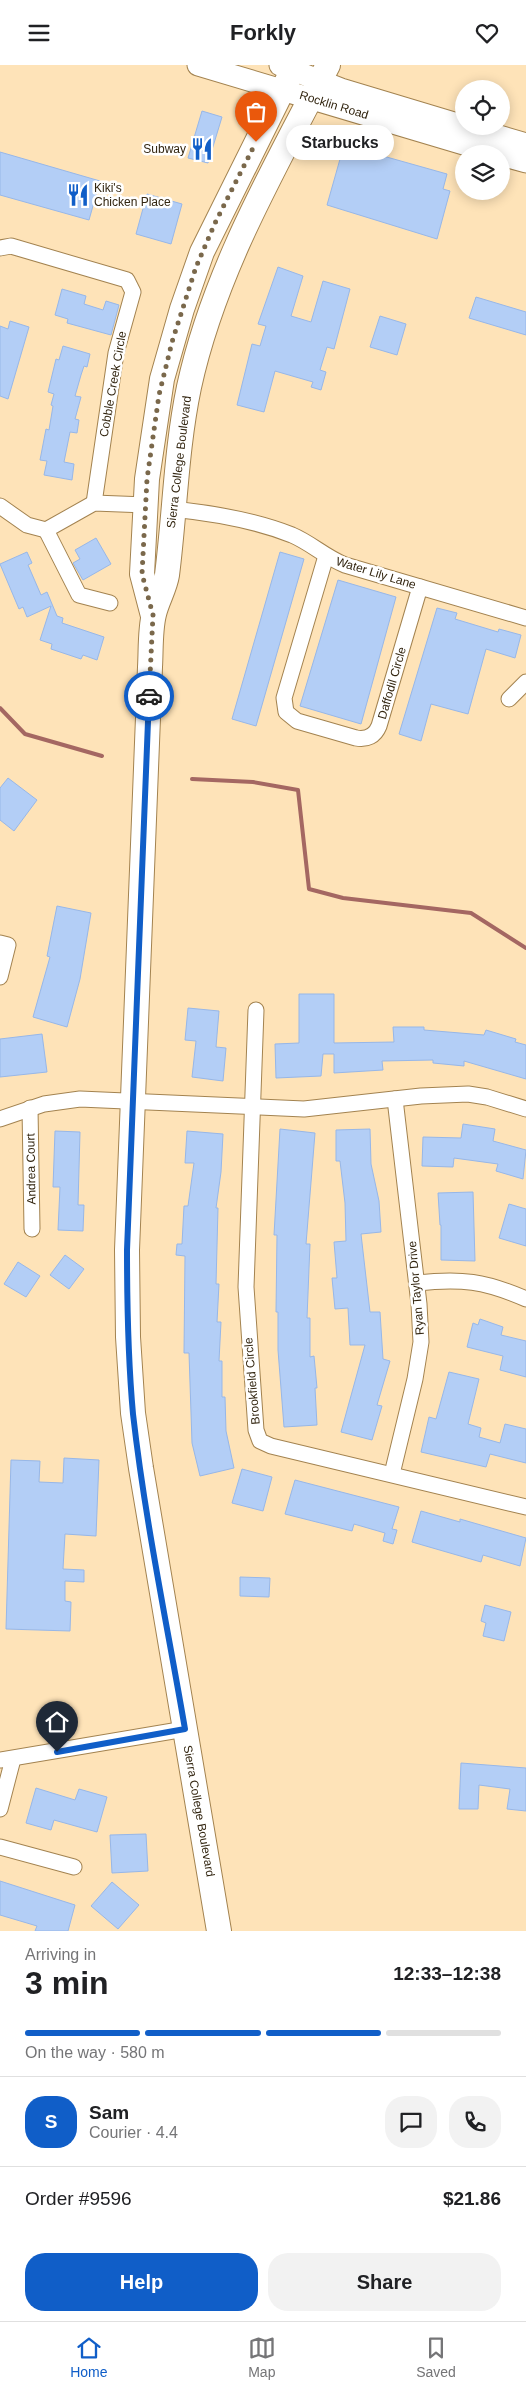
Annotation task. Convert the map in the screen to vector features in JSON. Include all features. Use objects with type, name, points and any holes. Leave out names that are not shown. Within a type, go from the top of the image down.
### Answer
[{"type":"main road","name":"Sierra College Boulevard","points":[[219,1931],[148,1514],[133,1413],[127,1296],[153,615],[142,574],[146,505],[156,411],[182,309],[215,223],[287,72]]},
{"type":"main road","name":"Sierra College Boulevard","points":[[153,615],[167,577],[172,509],[183,417],[208,317],[240,236],[319,81]]},
{"type":"street","name":"Rocklin Road","points":[[198,65],[287,72],[455,123]]},
{"type":"street","name":"Rocklin Road","points":[[319,81],[475,145]]},
{"type":"street","name":"Rocklin Road","points":[[496,135],[526,144]]},
{"type":"street","points":[[510,158],[526,162]]},
{"type":"street","name":"Cobble Creek Circle","points":[[0,248],[11,245],[127,280],[133,292],[116,353],[94,503]]},
{"type":"street","points":[[0,505],[27,525],[46,530],[94,503],[146,505]]},
{"type":"street","name":"Water Lily Lane","points":[[172,509],[237,519],[276,530],[299,538],[326,557],[345,565],[526,618]]},
{"type":"street","points":[[46,530],[79,595],[110,603]]},
{"type":"street","name":"Daffodil Circle","points":[[326,557],[284,698],[286,712],[297,721],[356,738],[366,738],[374,734],[379,725],[420,587]]},
{"type":"street","points":[[509,699],[526,682]]},
{"type":"street","points":[[0,943],[8,945],[0,977]]},
{"type":"street","points":[[252,1107],[256,1010]]},
{"type":"street","points":[[0,1119],[30,1109],[80,1099],[304,1109],[395,1099],[468,1094],[487,1097],[526,1109]]},
{"type":"street","name":"Ryan Taylor Drive","points":[[392,1474],[419,1361],[421,1322],[395,1099]]},
{"type":"street","name":"Brookfield Circle","points":[[252,1107],[246,1287],[256,1430],[260,1441],[271,1446],[526,1507]]},
{"type":"street","name":"Andrea Court","points":[[30,1109],[32,1229]]},
{"type":"street","points":[[417,1283],[469,1280],[495,1286],[526,1299]]},
{"type":"street","points":[[0,1809],[7,1760],[185,1729]]},
{"type":"street","points":[[0,1847],[74,1867]]},
{"type":"building","points":[[202,111],[222,117],[208,163],[188,158]]},
{"type":"building","points":[[344,145],[447,174],[443,189],[450,191],[437,239],[327,205]]},
{"type":"building","points":[[0,152],[100,181],[89,220],[0,195]]},
{"type":"building","points":[[147,194],[182,204],[171,244],[136,234]]},
{"type":"building","points":[[278,267],[303,276],[291,316],[311,322],[323,281],[350,289],[334,349],[327,347],[320,370],[326,372],[321,390],[311,387],[313,382],[275,371],[264,412],[237,405],[252,344],[260,346],[266,326],[258,324]]},
{"type":"building","points":[[62,289],[86,296],[84,304],[103,310],[106,301],[119,305],[111,335],[67,323],[68,319],[55,315]]},
{"type":"building","points":[[476,297],[526,312],[526,335],[469,318]]},
{"type":"building","points":[[380,316],[406,324],[397,355],[370,347]]},
{"type":"building","points":[[10,321],[29,327],[8,399],[0,396],[0,326],[8,329]]},
{"type":"building","points":[[63,346],[90,354],[87,367],[84,366],[75,396],[81,397],[75,419],[79,420],[77,433],[70,432],[64,462],[74,464],[72,480],[44,475],[47,461],[40,460],[46,429],[49,430],[53,406],[51,405],[54,394],[48,392],[56,359],[59,360]]},
{"type":"building","points":[[96,538],[111,564],[83,580],[73,563],[80,559],[75,550]]},
{"type":"building","points":[[27,552],[32,563],[28,565],[41,595],[47,592],[57,616],[63,618],[62,623],[104,637],[97,660],[83,655],[81,659],[51,649],[52,644],[40,640],[51,606],[27,617],[23,607],[19,609],[0,564]]},
{"type":"building","points":[[280,552],[304,559],[256,726],[232,719]]},
{"type":"building","points":[[338,580],[396,597],[361,724],[300,706]]},
{"type":"building","points":[[437,608],[457,613],[455,619],[498,632],[499,629],[521,635],[515,658],[486,649],[468,714],[431,704],[421,741],[399,734]]},
{"type":"building","points":[[8,778],[37,800],[14,831],[0,820],[0,788]]},
{"type":"building","points":[[57,906],[91,913],[80,979],[67,1027],[33,1017],[50,957],[47,956]]},
{"type":"building","points":[[299,994],[334,994],[334,1043],[394,1042],[393,1027],[424,1027],[424,1030],[484,1035],[486,1030],[516,1039],[515,1042],[526,1045],[526,1079],[464,1061],[464,1066],[433,1063],[433,1060],[382,1061],[383,1070],[334,1073],[334,1054],[323,1054],[321,1076],[276,1078],[275,1044],[299,1043]]},
{"type":"building","points":[[188,1008],[219,1011],[216,1047],[226,1048],[223,1081],[192,1077],[196,1041],[185,1040]]},
{"type":"building","points":[[42,1034],[47,1072],[0,1077],[0,1039]]},
{"type":"building","points":[[463,1124],[495,1129],[493,1141],[526,1150],[523,1179],[496,1171],[498,1164],[454,1158],[453,1167],[422,1166],[423,1137],[461,1138]]},
{"type":"building","points":[[280,1129],[315,1133],[306,1244],[310,1244],[307,1318],[310,1318],[310,1357],[314,1356],[317,1388],[315,1388],[317,1425],[284,1427],[278,1350],[278,1312],[276,1312],[277,1235],[274,1235]]},
{"type":"building","points":[[370,1129],[371,1164],[379,1201],[381,1232],[361,1234],[370,1312],[380,1312],[383,1359],[390,1361],[377,1405],[382,1406],[372,1440],[341,1432],[365,1345],[350,1345],[348,1308],[335,1309],[332,1278],[337,1278],[334,1242],[346,1241],[345,1203],[340,1161],[336,1161],[336,1130]]},
{"type":"building","points":[[55,1131],[80,1132],[78,1205],[84,1205],[83,1231],[58,1230],[60,1187],[53,1187]]},
{"type":"building","points":[[187,1131],[223,1134],[221,1172],[216,1208],[218,1208],[216,1284],[219,1284],[217,1322],[221,1322],[219,1361],[222,1361],[222,1397],[225,1397],[226,1431],[234,1468],[200,1476],[192,1443],[189,1353],[184,1353],[185,1256],[176,1255],[177,1244],[182,1244],[184,1206],[188,1206],[194,1163],[185,1163]]},
{"type":"building","points":[[473,1192],[475,1261],[441,1260],[441,1225],[438,1193]]},
{"type":"building","points":[[509,1204],[526,1209],[526,1246],[499,1238]]},
{"type":"building","points":[[65,1255],[84,1269],[69,1289],[50,1275]]},
{"type":"building","points":[[18,1262],[40,1276],[26,1297],[4,1284]]},
{"type":"building","points":[[480,1319],[503,1327],[501,1335],[526,1341],[526,1377],[500,1370],[503,1356],[467,1347],[473,1323],[478,1325]]},
{"type":"building","points":[[449,1372],[479,1379],[468,1424],[481,1428],[479,1437],[500,1443],[505,1424],[526,1429],[526,1463],[490,1454],[486,1467],[421,1452],[429,1417],[436,1419]]},
{"type":"building","points":[[64,1458],[99,1460],[96,1536],[65,1534],[63,1569],[84,1570],[84,1582],[65,1581],[65,1601],[71,1602],[70,1631],[6,1629],[11,1460],[40,1461],[39,1482],[63,1483]]},
{"type":"building","points":[[242,1469],[272,1477],[263,1511],[232,1503]]},
{"type":"building","points":[[295,1480],[399,1507],[392,1529],[397,1530],[393,1544],[383,1541],[385,1533],[354,1524],[352,1531],[285,1514]]},
{"type":"building","points":[[421,1511],[460,1522],[460,1519],[526,1538],[520,1566],[483,1555],[481,1562],[412,1542]]},
{"type":"building","points":[[240,1577],[270,1578],[269,1597],[240,1596]]},
{"type":"building","points":[[485,1605],[511,1612],[504,1641],[483,1636],[486,1623],[481,1621]]},
{"type":"building","points":[[461,1763],[526,1768],[526,1811],[507,1809],[510,1789],[479,1785],[478,1809],[459,1809]]},
{"type":"building","points":[[36,1788],[75,1800],[79,1789],[107,1797],[97,1832],[54,1820],[51,1830],[26,1823]]},
{"type":"building","points":[[146,1834],[148,1871],[112,1873],[110,1835]]},
{"type":"building","points":[[0,1881],[75,1905],[68,1931],[35,1931],[37,1926],[0,1915]]},
{"type":"building","points":[[112,1882],[139,1905],[118,1929],[91,1906]]},
{"type":"waterway","points":[[0,708],[25,734],[102,756]]},
{"type":"waterway","points":[[192,779],[253,782],[298,790],[309,889],[343,898],[471,913],[526,948]]},
{"type":"way so far","points":[[149,696],[153,615],[142,574],[150,449],[162,379],[196,267],[215,223],[256,142]]},
{"type":"place","name":"Starbucks","points":[[256,142]]},
{"type":"place","name":"Subway","points":[[202,149]]},
{"type":"place","name":"Kiki's Chicken Place","points":[[78,195]]},
{"type":"route","points":[[57,1752],[185,1729],[154,1551],[133,1413],[128,1337],[127,1250],[149,696]]}]
